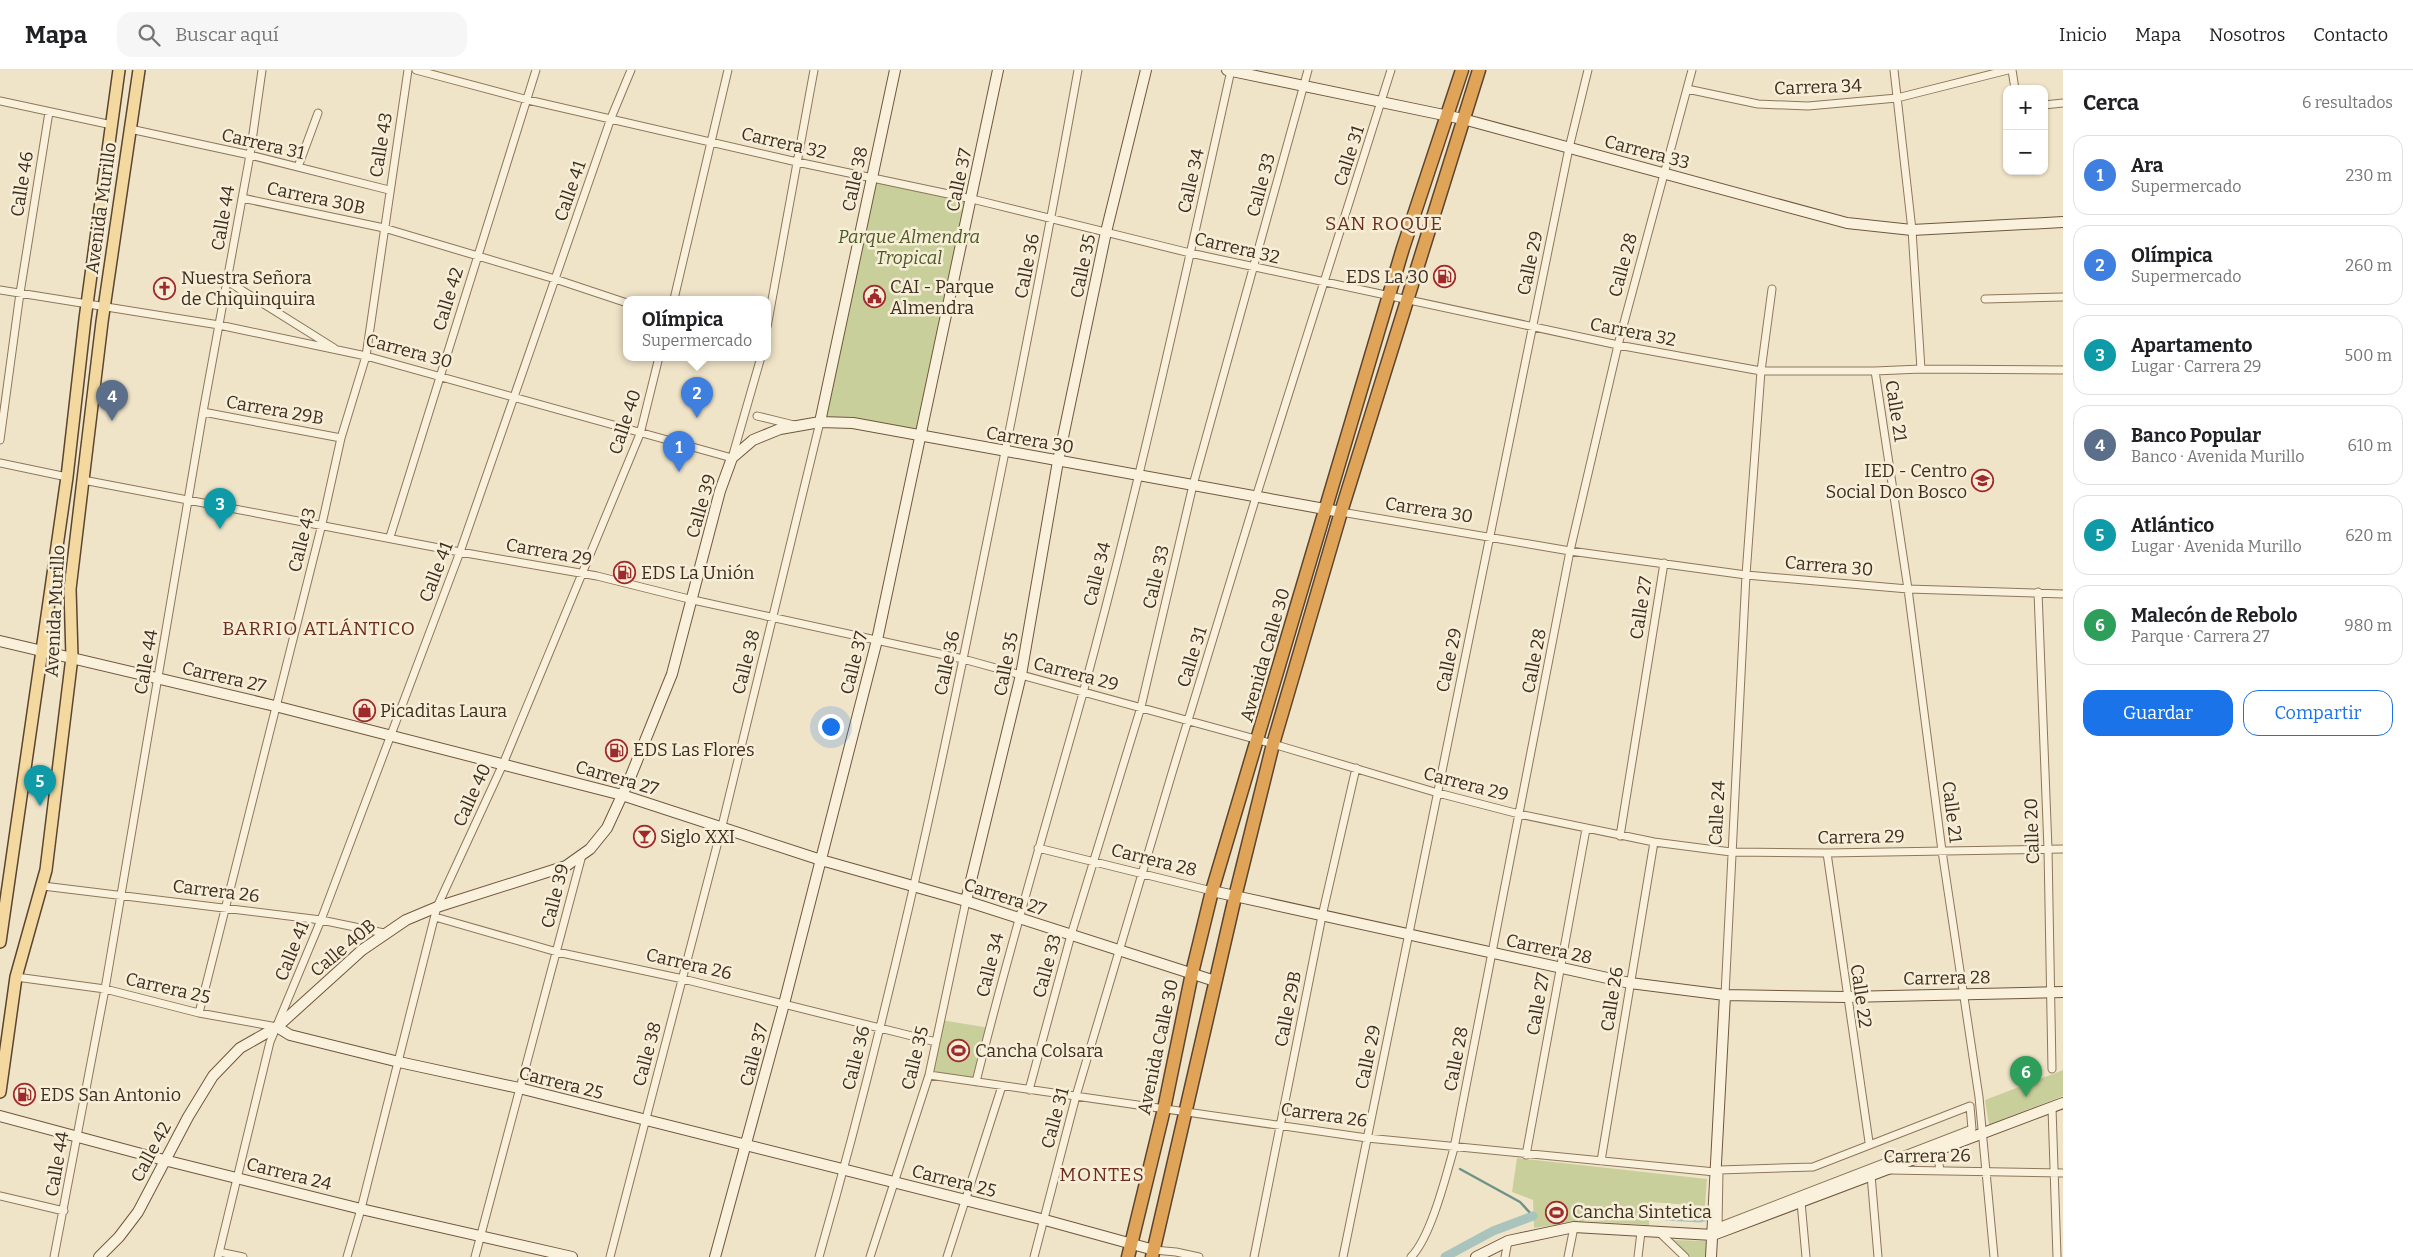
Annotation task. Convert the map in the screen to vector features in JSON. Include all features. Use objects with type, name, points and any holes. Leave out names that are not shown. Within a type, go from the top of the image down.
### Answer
[{"type":"highway","name":"Avenida Calle 30","points":[[1128,1257],[1164,1109],[1192,973],[1212,891],[1390,295],[1462,70]]},
{"type":"highway","name":"Avenida Calle 30","points":[[1153,1254],[1215,981],[1273,744],[1341,512],[1479,70]]},
{"type":"main road","name":"Avenida Murillo","points":[[0,942],[4,882],[43,650],[119,70]]},
{"type":"main road","name":"Avenida Murillo","points":[[0,1092],[16,977],[43,886],[72,657],[70,589],[104,306],[139,70]]},
{"type":"street","name":"Calle 44","points":[[54,1257],[105,990],[203,412],[250,156],[262,70]]},
{"type":"street","name":"Calle 43","points":[[199,1013],[322,524],[341,438],[366,356],[408,70]]},
{"type":"street","name":"Carrera 32","points":[[416,70],[528,100],[1051,218],[1190,253],[1618,345],[1761,370],[1875,371],[1921,368],[2063,370]]},
{"type":"street","name":"Calle 42","points":[[390,537],[442,376],[536,70]]},
{"type":"street","name":"Calle 41","points":[[218,1254],[270,1042],[321,920],[460,552],[611,118],[631,70]]},
{"type":"street","points":[[675,296],[728,70]]},
{"type":"street","points":[[771,304],[814,70]]},
{"type":"street","name":"Calle 38","points":[[610,1257],[683,979],[774,618],[820,422],[895,70]]},
{"type":"street","name":"Calle 37","points":[[716,1257],[784,1004],[877,640],[972,200],[998,70]]},
{"type":"street","name":"Calle 36","points":[[819,1257],[844,1170],[914,886],[1005,452],[1078,70]]},
{"type":"street","name":"Calle 35","points":[[870,1257],[930,1075],[966,901],[1022,675],[1058,461],[1106,232],[1146,70]]},
{"type":"street","name":"Carrera 33","points":[[1229,70],[1382,100],[1447,115],[1847,223],[1912,230],[2063,222]]},
{"type":"street","name":"Calle 34","points":[[976,1082],[1018,918],[1083,691],[1138,476],[1190,253],[1229,70]]},
{"type":"street","name":"Calle 33","points":[[1029,1090],[1071,935],[1141,706],[1193,486],[1308,70]]},
{"type":"street","name":"Calle 31","points":[[1034,1257],[1076,1096],[1142,874],[1256,497],[1391,70]]},
{"type":"street","name":"Calle 29","points":[[1342,1257],[1569,148],[1588,70]]},
{"type":"street","name":"Calle 28","points":[[1411,1257],[1418,1250],[1431,1220],[1454,1148],[1570,551],[1618,345],[1692,70]]},
{"type":"street","name":"Calle 21","points":[[1894,70],[1912,230],[1921,368]]},
{"type":"street","points":[[2010,70],[2014,85]]},
{"type":"street","name":"Carrera 34","points":[[1687,89],[1758,104],[1808,106],[1897,98],[2010,70]]},
{"type":"street","points":[[0,101],[112,125]]},
{"type":"street","points":[[2048,105],[2063,103]]},
{"type":"street","name":"Calle 46","points":[[0,440],[48,112]]},
{"type":"street","points":[[298,167],[318,113]]},
{"type":"street","name":"Carrera 31","points":[[130,129],[298,167],[389,190]]},
{"type":"street","name":"Carrera 30B","points":[[242,198],[384,228]]},
{"type":"street","points":[[384,228],[478,255],[623,302]]},
{"type":"street","points":[[227,281],[339,350]]},
{"type":"street","name":"Calle 24","points":[[1711,1257],[1746,575],[1761,370],[1772,289]]},
{"type":"street","name":"Carrera 30","points":[[0,290],[219,325],[366,356],[442,376],[640,434],[732,458],[753,440],[795,425],[820,422],[853,423],[920,437],[1193,486],[1570,551],[1746,575],[1908,589],[2063,594]]},
{"type":"street","points":[[1985,299],[2063,297]]},
{"type":"street","name":"Calle 40","points":[[347,1257],[399,1062],[436,912],[503,764],[640,434],[658,361]]},
{"type":"street","name":"Calle 39","points":[[475,1257],[582,855],[607,828],[672,674],[693,600],[720,491],[732,458],[760,361]]},
{"type":"street","name":"Calle 21","points":[[1875,371],[1908,589],[1942,851],[1979,1102],[1994,1257]]},
{"type":"street","name":"Carrera 29B","points":[[203,412],[341,438]]},
{"type":"street","name":"Carrera 30","points":[[757,416],[795,425]]},
{"type":"street","points":[[0,463],[67,477]]},
{"type":"street","name":"Carrera 29","points":[[83,480],[322,524],[460,552],[582,573],[668,592],[693,600],[963,659],[1141,706],[1519,814],[1620,836],[1731,852],[1827,853],[2063,849]]},
{"type":"street","name":"Calle 27","points":[[1620,836],[1664,563]]},
{"type":"street","name":"Calle 20","points":[[2038,592],[2048,849],[2052,1069]]},
{"type":"street","name":"Carrera 27","points":[[0,641],[390,734],[622,795],[722,826],[821,860],[966,901],[1215,981]]},
{"type":"street","name":"Calle 29B","points":[[1254,1257],[1322,916],[1356,768]]},
{"type":"street","name":"Calle 27","points":[[1526,1155],[1586,828]]},
{"type":"street","name":"Calle 26","points":[[1601,1161],[1654,842]]},
{"type":"street","name":"Carrera 28","points":[[1038,848],[1235,897],[1630,983],[1725,996],[1846,997],[2063,992]]},
{"type":"street","name":"Calle 22","points":[[1827,853],[1846,997],[1869,1142]]},
{"type":"street","name":"Calle 40B","points":[[277,1027],[337,971],[384,933],[406,920],[436,912],[549,873],[582,855]]},
{"type":"street","name":"Carrera 26","points":[[43,886],[225,910],[321,920],[384,933]]},
{"type":"street","name":"Carrera 26","points":[[436,912],[557,952],[683,979],[936,1042]]},
{"type":"street","name":"Carrera 25","points":[[16,977],[105,990],[199,1013],[277,1027],[290,1035],[399,1062],[519,1088],[1044,1220],[1130,1244],[1153,1254],[1166,1257]]},
{"type":"street","name":"Calle 42","points":[[100,1257],[119,1237],[138,1212],[193,1108],[225,1061],[248,1042],[277,1027]]},
{"type":"street","name":"Carrera 26","points":[[930,1075],[1280,1126],[1454,1148],[1716,1169],[1813,1163]]},
{"type":"street","points":[[947,1257],[1002,1086]]},
{"type":"street","points":[[1884,1170],[1937,1150],[1982,1130],[2063,1103]]},
{"type":"street","points":[[1970,1106],[1972,1129],[1718,1228],[1716,1169],[1813,1167],[1970,1106]]},
{"type":"street","points":[[2052,1108],[2059,1172],[2057,1257]]},
{"type":"street","name":"Carrera 24","points":[[0,1116],[164,1160],[361,1209],[572,1257]]},
{"type":"street","points":[[1937,1150],[1940,1171]]},
{"type":"street","name":"Carrera 26","points":[[1713,1231],[1801,1202],[1884,1170],[2059,1172]]},
{"type":"street","points":[[1871,1175],[1878,1257]]},
{"type":"street","points":[[0,1196],[64,1211]]},
{"type":"street","points":[[1801,1202],[1806,1257]]},
{"type":"street","points":[[1476,1257],[1508,1242],[1574,1227],[1660,1233],[1713,1231]]},
{"type":"street","points":[[1568,1257],[1574,1227]]},
{"type":"street","points":[[1638,1257],[1640,1232]]},
{"type":"street","points":[[1660,1233],[1682,1254]]},
{"type":"street","points":[[1505,1257],[1508,1242]]},
{"type":"street","name":"Carrera 25","points":[[1153,1254],[1176,1252],[1199,1257]]},
{"type":"street","points":[[218,1254],[243,1257]]},
{"type":"green space","name":"Parque Almendra Tropical","points":[[871,178],[972,199],[921,437],[820,422]]},
{"type":"green space","name":"Cancha Colsara","points":[[941,1020],[990,1028],[976,1082],[929,1075]]},
{"type":"green space","points":[[2063,1070],[2063,1096],[1989,1125],[1985,1100]]},
{"type":"green space","points":[[1517,1158],[1707,1179],[1705,1206],[1650,1202],[1649,1225],[1584,1221],[1534,1228],[1533,1200],[1512,1192]]},
{"type":"green space","points":[[1671,1240],[1707,1241],[1706,1257],[1690,1257]]},
{"type":"waterway","points":[[1460,1169],[1520,1202],[1533,1216]]},
{"type":"waterway","points":[[1650,1215],[1699,1218],[1717,1215]]},
{"type":"waterway","points":[[1445,1257],[1493,1231],[1533,1216]]},
{"type":"place","name":"EDS La 30","points":[[1445,277]]},
{"type":"place","name":"Nuestra Señora de Chiquinquira","points":[[165,288]]},
{"type":"place","name":"CAI - Parque Almendra","points":[[874,297]]},
{"type":"place","name":"Olímpica","points":[[697,418]]},
{"type":"place","name":"Banco Popular","points":[[112,421]]},
{"type":"place","name":"Ara","points":[[679,472]]},
{"type":"place","name":"IED - Centro Social Don Bosco","points":[[1983,481]]},
{"type":"place","name":"Apartamento","points":[[220,529]]},
{"type":"place","name":"EDS La Unión","points":[[625,573]]},
{"type":"place","name":"Picaditas Laura","points":[[364,711]]},
{"type":"place","name":"EDS Las Flores","points":[[617,750]]},
{"type":"place","name":"Atlántico","points":[[40,806]]},
{"type":"place","name":"Siglo XXI","points":[[644,837]]},
{"type":"place","name":"Cancha Colsara","points":[[959,1051]]},
{"type":"place","name":"EDS San Antonio","points":[[24,1095]]},
{"type":"place","name":"Malecón de Rebolo","points":[[2026,1097]]},
{"type":"place","name":"Cancha Sintetica","points":[[1556,1212]]},
{"type":"district","name":"SAN ROQUE","points":[[1384,223]]},
{"type":"district","name":"BARRIO ATLÁNTICO","points":[[319,628]]},
{"type":"district","name":"MONTES","points":[[1102,1174]]}]
